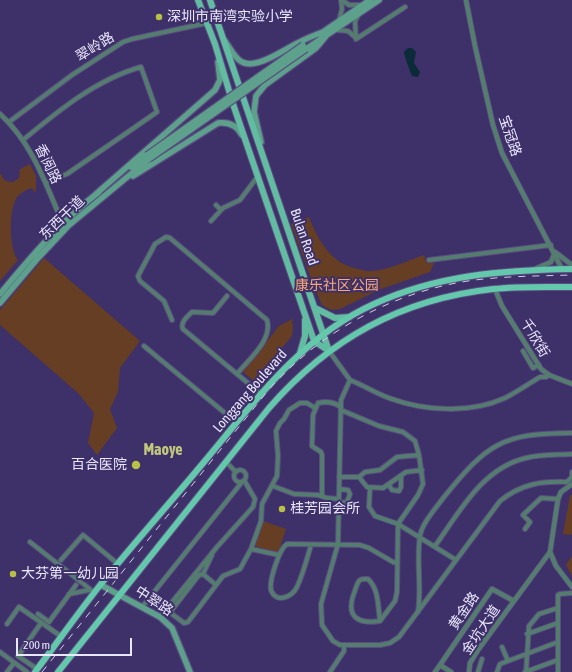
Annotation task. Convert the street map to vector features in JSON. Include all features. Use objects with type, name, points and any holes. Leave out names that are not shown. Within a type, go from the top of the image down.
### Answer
[{"type":"highway","name":"Longgang Boulevard","points":[[36,671],[62,637],[92,591],[101,584],[260,394],[300,353],[324,333],[374,304],[433,283],[465,276],[572,268]]},
{"type":"highway","name":"Longgang Boulevard","points":[[58,672],[289,385],[329,351],[358,332],[410,308],[439,299],[495,289],[572,287]]},
{"type":"main road","name":"Bulan Road","points":[[198,0],[215,44],[252,159],[314,341]]},
{"type":"main road","name":"Bulan Road","points":[[210,0],[329,351]]},
{"type":"main road","points":[[264,156],[254,112],[256,96],[265,85],[316,48],[324,34],[339,21],[370,0]]},
{"type":"main road","points":[[224,39],[237,59],[243,63],[250,64],[262,62],[300,41],[335,30],[379,0]]},
{"type":"main road","name":"东西干道","points":[[0,294],[64,227],[98,196],[148,157],[324,34]]},
{"type":"main road","points":[[98,196],[215,90],[220,80],[215,44]]},
{"type":"main road","points":[[98,196],[218,124],[228,123],[238,128],[252,159]]},
{"type":"main road","name":"东西干道","points":[[0,303],[64,227]]},
{"type":"main road","points":[[284,254],[295,250]]},
{"type":"main road","points":[[315,308],[335,318],[351,317]]},
{"type":"main road","points":[[300,353],[305,336],[305,314]]},
{"type":"main road","points":[[314,341],[329,351]]},
{"type":"main road","name":"中翠路","points":[[101,584],[160,617],[172,628],[178,638],[190,672]]},
{"type":"street","points":[[339,21],[342,10],[342,0],[354,6],[363,5]]},
{"type":"street","name":"宝冠路","points":[[466,0],[493,125],[502,153],[551,244],[562,269]]},
{"type":"street","points":[[356,39],[405,7]]},
{"type":"street","points":[[356,39],[355,21],[361,12]]},
{"type":"street","name":"翠岭路","points":[[9,122],[72,75],[123,42],[139,37],[207,23]]},
{"type":"street","points":[[335,30],[348,31],[356,39]]},
{"type":"street","points":[[23,140],[68,105],[110,78],[141,67],[158,112],[67,174],[46,182]]},
{"type":"street","name":"香阅路","points":[[0,114],[9,122],[23,140],[46,182],[64,227]]},
{"type":"street","points":[[211,221],[221,210],[240,200],[258,176]]},
{"type":"street","points":[[216,205],[221,210]]},
{"type":"street","points":[[172,320],[164,301],[140,281],[138,276],[155,244],[166,237],[170,238],[267,320],[268,330],[262,342],[237,374]]},
{"type":"street","points":[[429,260],[551,244]]},
{"type":"street","points":[[530,270],[548,265],[554,258],[555,252],[572,265]]},
{"type":"street","name":"千欣街","points":[[495,289],[502,306],[539,365],[549,375],[572,384]]},
{"type":"street","points":[[227,296],[214,313],[192,312],[182,322],[183,329],[260,394]]},
{"type":"street","points":[[144,346],[237,422]]},
{"type":"street","points":[[329,351],[350,380],[380,395],[402,403],[416,406],[447,409],[478,405],[504,398],[540,377],[546,377],[549,375]]},
{"type":"street","points":[[523,351],[533,368],[539,365]]},
{"type":"street","points":[[350,380],[341,400],[338,544],[321,604],[320,616],[326,634],[333,642],[344,646],[380,646],[390,643],[399,637],[500,501],[510,493],[533,483],[547,481],[567,482],[572,477],[572,472]]},
{"type":"street","points":[[322,496],[322,455],[321,452],[312,446],[313,415],[318,403],[323,402],[336,404],[341,408],[379,426],[404,432],[415,441],[422,470],[423,484],[398,524],[397,592],[395,601],[380,621],[369,622],[359,620],[352,612],[351,604],[358,582],[362,579],[368,579],[372,583],[376,592],[380,621]]},
{"type":"street","points":[[215,550],[203,574],[199,575],[172,609],[172,614],[186,623],[223,576],[240,569],[251,549],[260,521],[262,504],[273,486],[278,472],[276,431],[280,423],[289,410],[300,403],[307,403],[315,408]]},
{"type":"street","points":[[418,612],[420,536],[436,508],[470,465],[480,456],[498,445],[523,435],[540,433],[572,433]]},
{"type":"street","points":[[435,546],[470,497],[498,469],[525,458],[541,455],[572,454]]},
{"type":"street","points":[[339,476],[359,477],[365,472],[380,470],[397,457],[419,455]]},
{"type":"street","points":[[227,463],[236,472]]},
{"type":"street","points":[[142,607],[243,481],[246,475],[244,472],[240,470],[236,472]]},
{"type":"street","points":[[359,477],[365,486],[370,488],[383,488],[411,470],[422,470]]},
{"type":"street","points":[[160,617],[255,502],[255,499],[243,481],[235,479],[236,472]]},
{"type":"street","points":[[389,485],[392,490],[398,491],[401,487],[401,476]]},
{"type":"street","points":[[572,484],[561,492],[558,499],[550,552],[556,566],[572,587]]},
{"type":"street","points":[[273,486],[294,494],[322,496],[347,502],[350,494],[348,490],[339,489]]},
{"type":"street","points":[[370,488],[369,503],[371,512],[381,519],[398,524],[420,536],[456,560]]},
{"type":"street","points":[[525,529],[530,522],[524,515],[541,498],[558,499]]},
{"type":"street","points":[[61,560],[83,535],[118,564]]},
{"type":"street","points":[[30,542],[92,591]]},
{"type":"street","points":[[311,545],[297,587],[292,594],[285,598],[277,596],[272,592],[270,584],[281,550],[287,544],[338,544],[365,546],[397,563]]},
{"type":"street","points":[[251,549],[279,555]]},
{"type":"street","name":"金坑大道","points":[[469,672],[470,664],[478,650],[550,552]]},
{"type":"street","points":[[203,574],[216,585]]},
{"type":"street","points":[[38,614],[49,622],[76,584]]},
{"type":"street","name":"黄金路","points":[[440,665],[492,589],[514,601]]},
{"type":"street","points":[[69,594],[92,591]]},
{"type":"street","points":[[558,672],[558,608],[560,594],[572,593]]},
{"type":"street","points":[[7,624],[19,607],[62,637]]},
{"type":"street","points":[[558,608],[539,614],[528,626],[526,672],[558,660]]},
{"type":"street","points":[[36,671],[18,656],[41,623]]},
{"type":"street","points":[[528,634],[558,623]]},
{"type":"street","points":[[497,672],[500,664],[558,642]]},
{"type":"street","points":[[330,672],[344,651],[344,646]]},
{"type":"street","points":[[502,647],[508,661]]},
{"type":"street","points":[[0,652],[27,672]]},
{"type":"street","points":[[478,672],[482,659]]},
{"type":"street","points":[[7,672],[14,663]]},
{"type":"street","points":[[435,672],[440,665],[451,672]]},
{"type":"green space","points":[[30,164],[36,176],[36,191],[34,192],[32,188],[26,190],[18,196],[15,201],[11,218],[11,238],[15,255],[18,260],[0,281],[0,173],[5,181],[13,182],[19,178],[20,169]]},
{"type":"green space","name":"康乐社区公园","points":[[309,217],[317,235],[327,250],[333,257],[349,266],[366,271],[380,270],[393,267],[424,255],[427,263],[434,263],[430,272],[381,289],[340,309],[331,310],[322,305],[291,224]]},
{"type":"green space","points":[[44,258],[140,341],[120,368],[118,392],[110,409],[117,428],[97,455],[88,443],[94,413],[79,394],[0,325],[0,310]]},
{"type":"green space","points":[[292,319],[292,336],[254,381],[243,372],[279,326]]},
{"type":"green space","points":[[570,495],[572,495],[572,535],[563,534]]},
{"type":"green space","points":[[263,521],[286,529],[278,553],[255,546]]},
{"type":"green space","points":[[572,556],[572,576],[566,565]]},
{"type":"water","points":[[408,48],[412,48],[416,52],[414,63],[420,72],[418,77],[412,76],[407,63],[404,52]]},
{"type":"railway","points":[[42,672],[266,393],[309,351],[360,317],[416,293],[445,285],[475,280],[572,275]]},
{"type":"place","name":"深圳市南湾实验小学","points":[[159,17]]},
{"type":"place","name":"百合医院","points":[[136,465]]},
{"type":"place","name":"桂芳园会所","points":[[282,509]]},
{"type":"place","name":"大芬第一幼儿园","points":[[13,574]]},
{"type":"district","name":"Maoye","points":[[163,450]]}]
